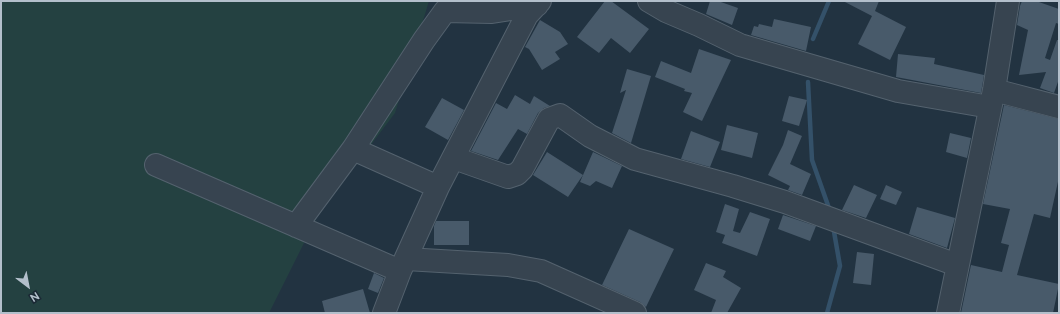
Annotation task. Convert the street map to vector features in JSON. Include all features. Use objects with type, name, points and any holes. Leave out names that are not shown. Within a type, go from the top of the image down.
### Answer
[{"type":"street","points":[[649,1],[666,11],[740,45],[898,91],[1058,105]]},
{"type":"street","points":[[948,313],[992,99],[1008,1]]},
{"type":"street","points":[[296,226],[353,149],[445,10],[492,12],[539,3]]},
{"type":"street","points":[[384,313],[403,265],[438,187],[527,15],[539,3]]},
{"type":"street","points":[[454,158],[508,177],[517,174],[522,169],[549,119],[560,115],[590,136],[635,159],[785,202],[957,265]]},
{"type":"street","points":[[353,149],[438,187]]},
{"type":"street","points":[[156,165],[296,226],[403,265],[508,265],[541,271],[634,313]]},
{"type":"green space","points":[[1,1],[429,1],[395,113],[318,215],[269,313],[1,313]]},
{"type":"building","points":[[605,1],[611,1],[649,29],[630,53],[611,38],[599,53],[577,37]]},
{"type":"building","points":[[710,1],[718,1],[738,8],[732,25],[706,14]]},
{"type":"building","points":[[843,1],[879,1],[875,11],[906,27],[890,60],[858,44],[872,16]]},
{"type":"building","points":[[1022,1],[1036,1],[1059,9],[1059,24],[1056,23],[1045,58],[1050,60],[1057,40],[1059,40],[1059,79],[1054,93],[1040,88],[1046,72],[1019,75],[1028,30],[1017,25]]},
{"type":"building","points":[[774,19],[811,27],[806,51],[751,35],[754,26],[758,27],[759,24],[772,27]]},
{"type":"building","points":[[540,20],[560,32],[568,44],[555,52],[560,59],[542,70],[529,49],[525,47]]},
{"type":"building","points":[[699,49],[731,60],[702,121],[683,112],[692,93],[684,91],[685,89],[655,77],[661,61],[691,73]]},
{"type":"building","points":[[898,54],[935,58],[934,64],[984,75],[981,93],[896,77]]},
{"type":"building","points":[[627,69],[651,76],[631,143],[612,133],[626,90],[620,93]]},
{"type":"building","points":[[515,95],[530,104],[534,96],[550,106],[544,108],[538,113],[527,134],[518,129],[498,160],[471,151],[496,103],[507,109]]},
{"type":"building","points":[[789,96],[807,100],[799,126],[782,121]]},
{"type":"building","points":[[442,98],[464,110],[448,140],[425,127]]},
{"type":"building","points":[[1004,105],[1059,119],[1059,177],[1050,218],[1034,214],[1017,275],[1059,284],[1053,313],[961,313],[971,265],[1002,272],[1009,245],[1001,243],[1010,209],[983,204]]},
{"type":"building","points":[[727,125],[758,133],[752,158],[721,150]]},
{"type":"building","points":[[788,130],[802,136],[790,164],[811,174],[802,195],[788,190],[790,186],[768,175],[783,145]]},
{"type":"building","points":[[691,131],[720,142],[710,167],[681,159]]},
{"type":"building","points":[[950,133],[971,138],[967,158],[946,152]]},
{"type":"building","points":[[547,152],[583,175],[568,197],[533,175]]},
{"type":"building","points":[[593,152],[622,166],[612,188],[596,181],[590,186],[580,182]]},
{"type":"building","points":[[854,185],[877,195],[866,218],[842,210]]},
{"type":"building","points":[[886,185],[902,192],[896,205],[880,199]]},
{"type":"building","points":[[725,204],[739,209],[733,231],[740,233],[750,212],[770,219],[757,256],[722,243],[725,235],[716,232]]},
{"type":"building","points":[[917,207],[955,218],[947,248],[909,234]]},
{"type":"building","points":[[783,215],[816,226],[810,241],[778,229]]},
{"type":"building","points":[[436,221],[469,221],[469,245],[434,245],[434,226]]},
{"type":"building","points":[[629,229],[674,249],[646,307],[640,302],[602,285]]},
{"type":"building","points":[[857,252],[874,254],[871,285],[853,283]]},
{"type":"building","points":[[706,263],[726,271],[723,277],[741,288],[727,313],[711,313],[716,300],[694,290]]},
{"type":"building","points":[[374,273],[384,278],[378,293],[368,289]]},
{"type":"building","points":[[363,289],[370,313],[325,313],[322,301]]},
{"type":"waterway","points":[[813,39],[829,1]]},
{"type":"waterway","points":[[808,82],[812,160],[830,211]]},
{"type":"waterway","points":[[827,313],[840,266],[833,226]]}]
